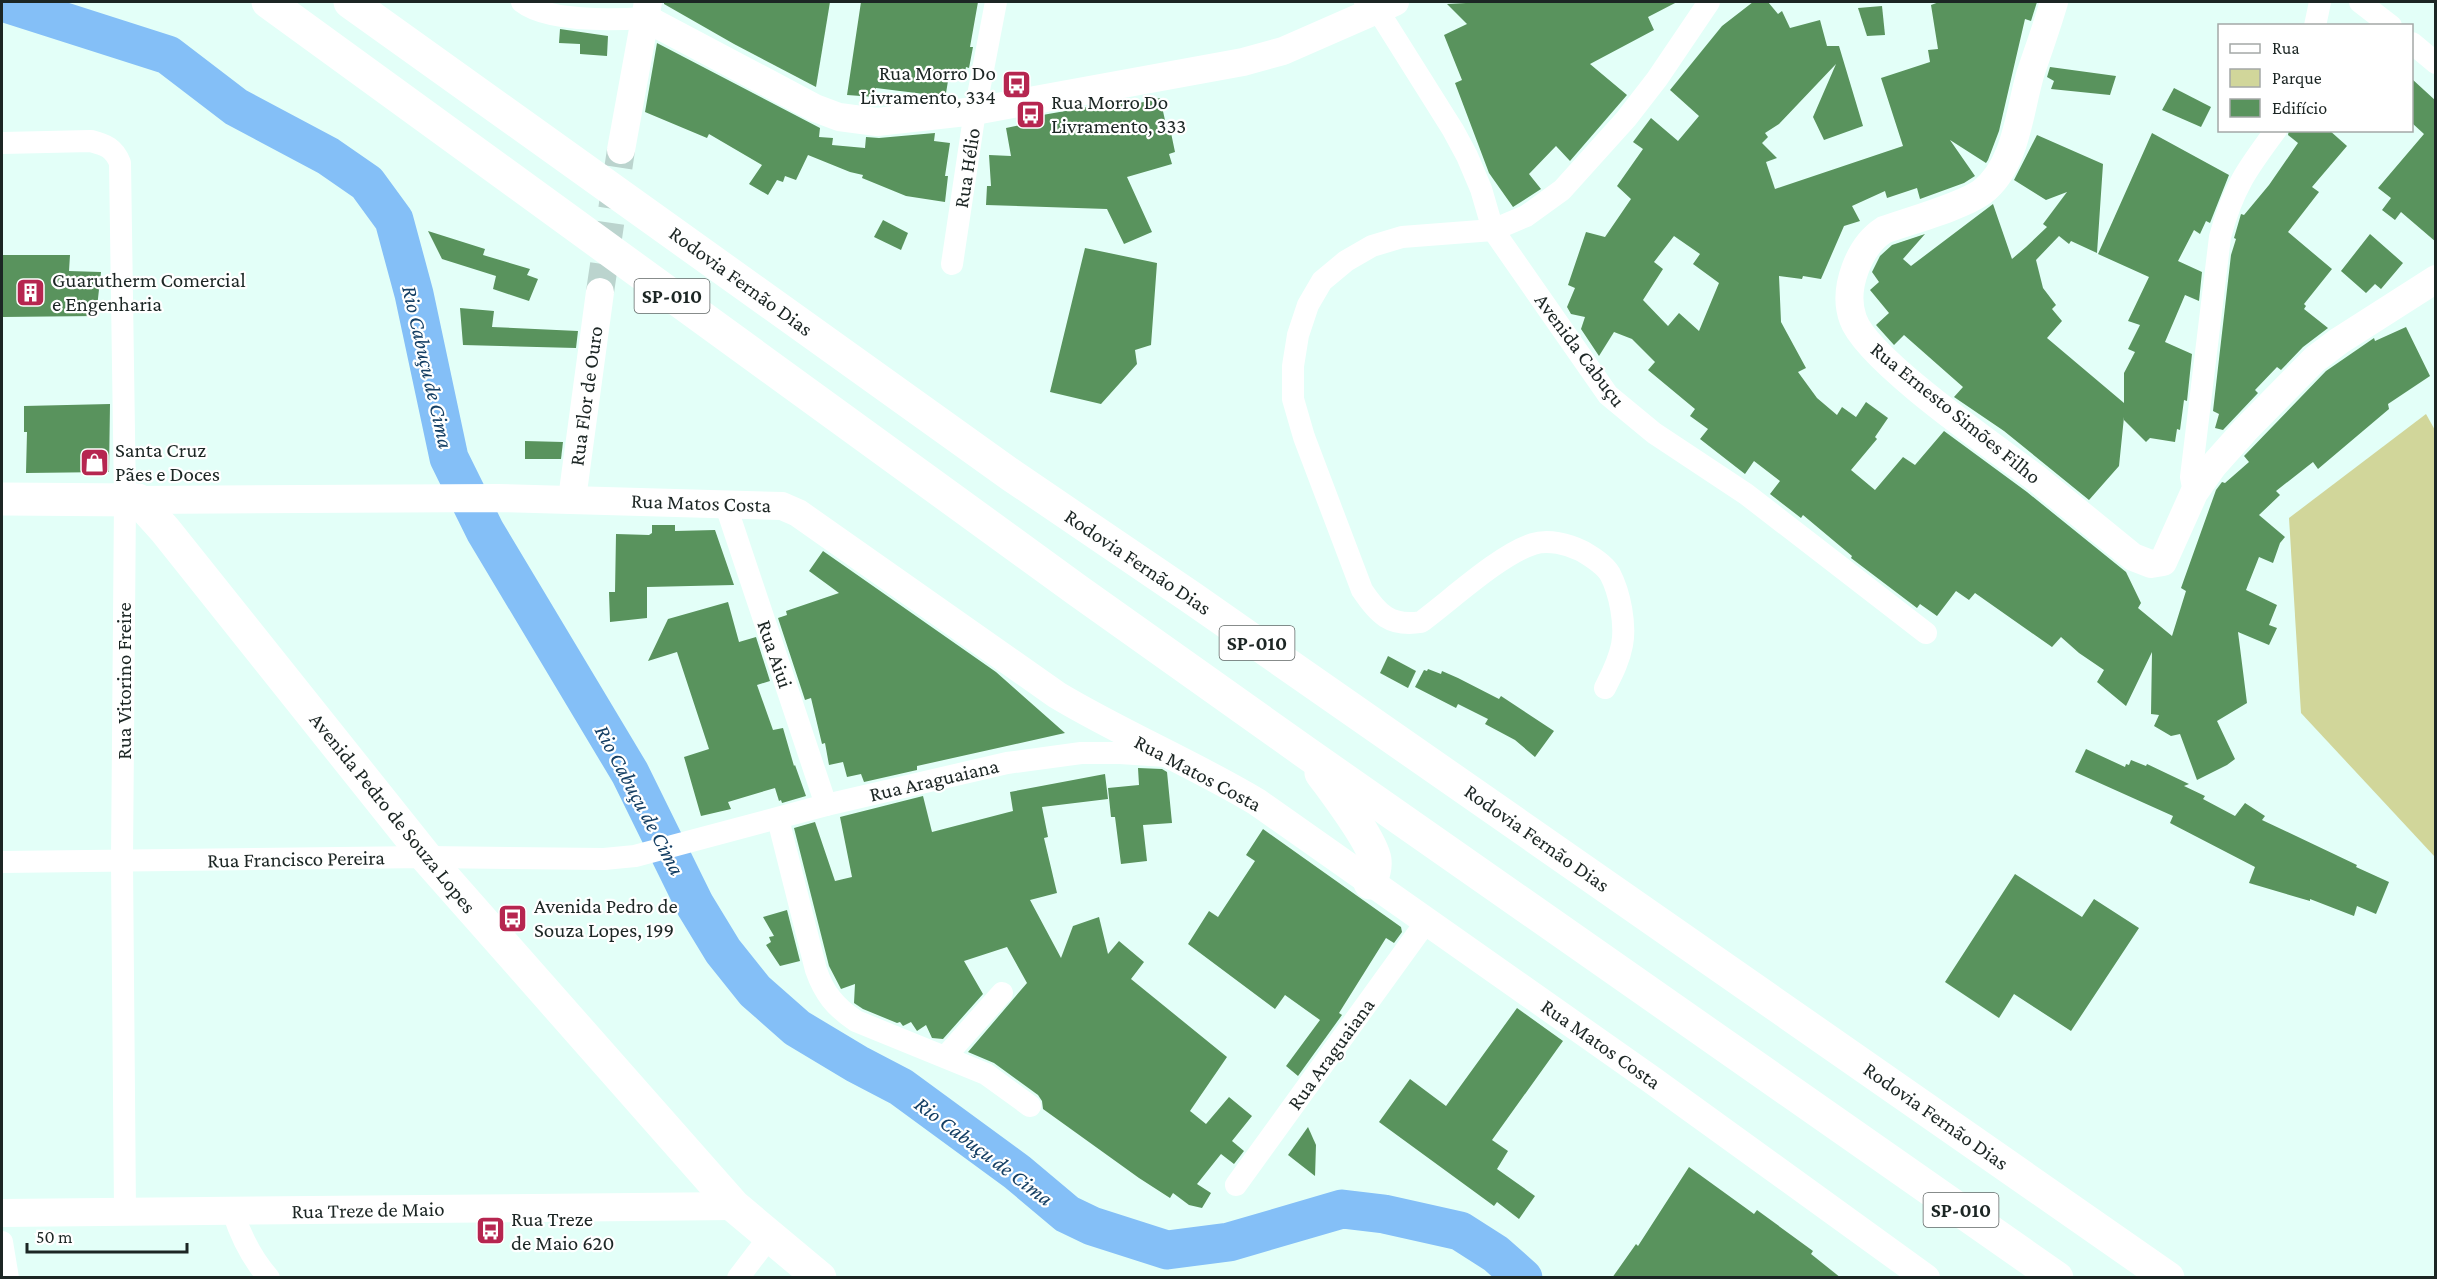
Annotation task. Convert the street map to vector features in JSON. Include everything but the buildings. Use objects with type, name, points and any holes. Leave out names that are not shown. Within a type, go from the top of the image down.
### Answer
[{"type":"main road","name":"SP-010","points":[[268,2],[697,315],[1305,752],[2057,1278]]},
{"type":"main road","name":"Rodovia Fernão Dias","points":[[350,2],[1011,475],[1192,598],[2168,1278]]},
{"type":"main road","points":[[2,500],[132,500]]},
{"type":"main road","name":"Avenida Pedro de Souza Lopes","points":[[132,500],[173,540],[426,857],[734,1206],[820,1278]]},
{"type":"main road","points":[[1305,752],[1356,822],[1375,857],[1376,869],[1371,883]]},
{"type":"street","points":[[522,2],[545,14],[614,20],[646,10],[815,108],[838,117],[877,122],[975,111],[1243,62],[1283,51],[1378,4]]},
{"type":"street","name":"Rua Hélio","points":[[952,264],[975,111],[996,2]]},
{"type":"street","points":[[1605,688],[1616,666],[1623,643],[1623,622],[1609,573],[1596,559],[1575,548],[1554,543],[1536,543],[1522,548],[1421,622],[1407,625],[1393,621],[1375,609],[1362,590],[1304,437],[1293,399],[1293,366],[1298,335],[1308,305],[1322,280],[1346,261],[1371,246],[1402,237],[1493,230],[1526,216],[1562,190],[1594,155],[1657,79],[1709,2]]},
{"type":"street","name":"Rua Ernesto Simões Filho","points":[[2054,2],[2030,76],[2011,148],[2004,164],[1981,193],[1884,230],[1875,236],[1865,247],[1852,285],[1850,302],[1852,318],[1863,337],[1916,386],[2133,557],[2151,564],[2159,564],[2166,558],[2194,493]]},
{"type":"street","points":[[2314,24],[2320,2]]},
{"type":"street","points":[[2360,2],[2388,24]]},
{"type":"street","name":"Avenida Cabuçu","points":[[1378,4],[1467,156],[1481,189],[1493,230],[1608,395],[1628,413],[1746,494],[1926,633]]},
{"type":"street","points":[[621,150],[646,10]]},
{"type":"street","points":[[2413,44],[2436,63]]},
{"type":"street","points":[[2194,493],[2191,477],[2220,237],[2229,203],[2245,171],[2274,132]]},
{"type":"street","name":"Rua Vitorino Freire","points":[[2,142],[91,141],[115,151],[120,163],[132,500],[122,861],[125,1211]]},
{"type":"street","points":[[2194,493],[2213,466],[2246,429],[2315,359],[2374,317],[2436,279]]},
{"type":"street","name":"Rua Flor de Ouro","points":[[572,499],[600,292]]},
{"type":"street","name":"Rua Matos Costa","points":[[132,500],[498,498],[782,506],[798,513],[1057,695],[1124,733],[1176,757],[1257,802],[1652,1080],[1926,1278]]},
{"type":"street","name":"Rua Aiui","points":[[724,503],[826,805]]},
{"type":"street","name":"Rua Araguaiana","points":[[697,841],[826,805],[1046,756],[1120,753],[1176,757]]},
{"type":"street","points":[[778,819],[816,970],[822,988],[830,999],[840,1010],[856,1021],[986,1074],[1030,1106]]},
{"type":"street","name":"Rua Francisco Pereira","points":[[2,862],[426,857],[570,859],[636,856],[697,841]]},
{"type":"street","name":"Rua Araguaiana","points":[[1236,1185],[1426,922]]},
{"type":"street","points":[[945,1057],[1002,993]]},
{"type":"street","name":"Rua Treze de Maio","points":[[2,1213],[734,1206]]},
{"type":"street","points":[[233,1212],[245,1245],[269,1278]]},
{"type":"street","points":[[738,1278],[770,1236]]},
{"type":"street","points":[[2,1242],[8,1278]]},
{"type":"green space","points":[[2426,414],[2436,432],[2435,857],[2301,713],[2289,518]]},
{"type":"waterway","name":"Rio Cabuçu de Cima","points":[[2,2],[168,55],[236,107],[328,156],[367,183],[394,220],[414,294],[449,458],[485,531],[630,773],[695,905],[723,951],[755,991],[797,1028],[901,1087],[1017,1172],[1067,1214],[1092,1226],[1167,1250],[1229,1242],[1342,1209],[1384,1214],[1460,1231],[1496,1254],[1523,1278]]},
{"type":"tunnel","points":[[600,292],[621,150]]},
{"type":"place","name":"Rua Morro Do Livramento, 334","points":[[1017,85]]},
{"type":"place","name":"Rua Morro Do Livramento, 333","points":[[1030,114]]},
{"type":"place","name":"Guarutherm Comercial e Engenharia","points":[[31,292]]},
{"type":"place","name":"Santa Cruz Pães e Doces","points":[[94,462]]},
{"type":"place","name":"Avenida Pedro de Souza Lopes, 199","points":[[513,918]]},
{"type":"place","name":"Rua Treze de Maio 620","points":[[490,1231]]}]
